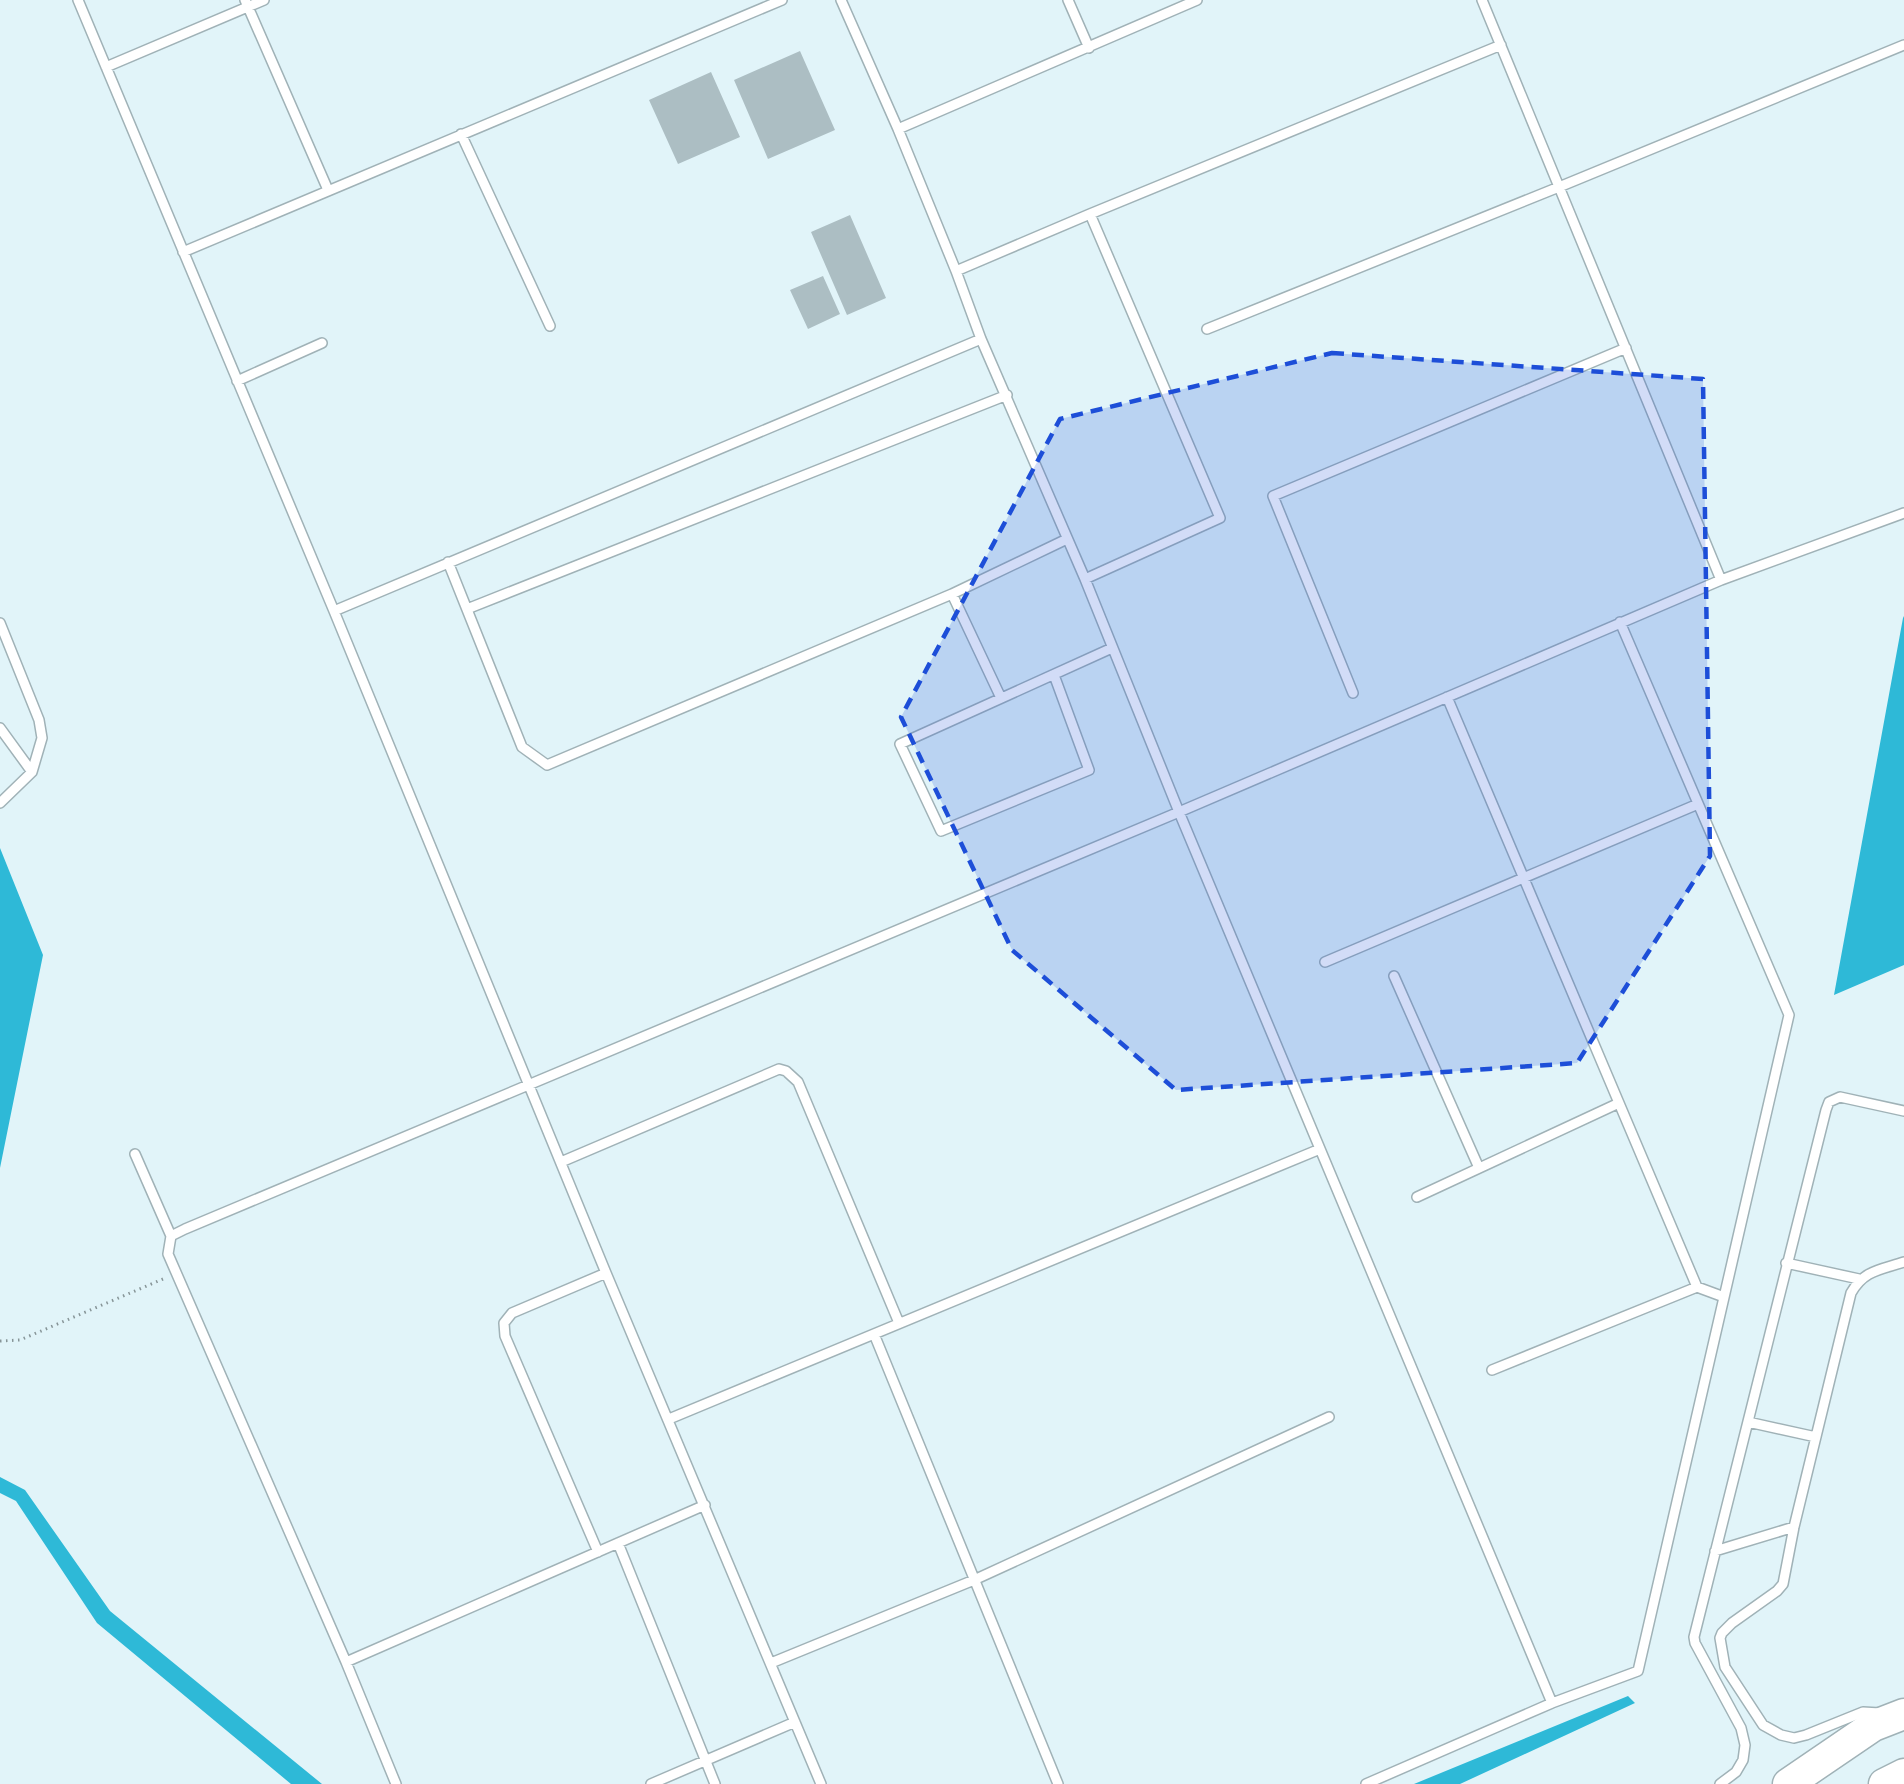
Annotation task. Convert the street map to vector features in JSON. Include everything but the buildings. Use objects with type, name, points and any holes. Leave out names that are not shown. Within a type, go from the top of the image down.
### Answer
[{"type":"main road","points":[[1788,1784],[1873,1726],[1904,1714]]},
{"type":"lane","points":[[78,0],[334,611],[606,1273],[821,1784]]},
{"type":"lane","points":[[106,68],[246,3],[264,0]]},
{"type":"lane","points":[[183,252],[782,0]]},
{"type":"lane","points":[[842,0],[898,129],[981,339],[1085,579],[1179,812],[1552,1703]]},
{"type":"lane","points":[[1068,0],[1089,48]]},
{"type":"lane","points":[[898,129],[1197,0]]},
{"type":"lane","points":[[1482,0],[1721,580]]},
{"type":"lane","points":[[246,3],[328,190]]},
{"type":"lane","points":[[956,271],[1501,45]]},
{"type":"lane","points":[[1207,329],[1904,45]]},
{"type":"lane","points":[[461,134],[550,326]]},
{"type":"lane","points":[[1085,579],[1220,518],[1090,214]]},
{"type":"lane","points":[[334,611],[981,339]]},
{"type":"lane","points":[[237,381],[322,343]]},
{"type":"lane","points":[[1353,693],[1273,496],[1626,348]]},
{"type":"lane","points":[[466,609],[1006,395]]},
{"type":"lane","points":[[171,1236],[1179,812],[1620,622],[1721,580],[1904,513]]},
{"type":"lane","points":[[448,562],[522,747],[547,765],[952,594],[1067,539]]},
{"type":"lane","points":[[952,594],[1001,698]]},
{"type":"lane","points":[[1366,1784],[1552,1703],[1638,1671],[1789,1015],[1620,622]]},
{"type":"lane","points":[[0,623],[39,720],[42,738],[32,772],[0,803]]},
{"type":"lane","points":[[1054,675],[1089,770],[941,831],[900,744],[1112,648]]},
{"type":"lane","points":[[1447,697],[1697,1287]]},
{"type":"lane","points":[[0,728],[32,772]]},
{"type":"lane","points":[[1325,962],[1698,804]]},
{"type":"lane","points":[[1394,976],[1479,1168]]},
{"type":"lane","points":[[561,1162],[779,1069],[786,1071],[798,1082],[899,1323]]},
{"type":"lane","points":[[1720,1784],[1736,1772],[1743,1760],[1745,1745],[1741,1728],[1695,1644],[1694,1637],[1786,1263],[1829,1102],[1840,1097],[1904,1111]]},
{"type":"lane","points":[[1417,1197],[1619,1103]]},
{"type":"lane","points":[[669,1419],[1320,1149]]},
{"type":"lane","points":[[135,1154],[171,1236],[168,1254],[176,1274],[346,1662],[396,1784]]},
{"type":"lane","points":[[1904,1262],[1865,1275],[1851,1293],[1794,1527],[1783,1584],[1777,1591],[1732,1623],[1720,1638],[1725,1667],[1763,1725],[1781,1735],[1794,1738],[1806,1735],[1863,1712],[1904,1714]]},
{"type":"lane","points":[[1786,1263],[1859,1280]]},
{"type":"lane","points":[[598,1552],[505,1336],[504,1323],[512,1313],[606,1273]]},
{"type":"lane","points":[[1492,1370],[1697,1287],[1724,1297]]},
{"type":"lane","points":[[874,1334],[1058,1784]]},
{"type":"lane","points":[[771,1663],[974,1580],[1329,1417]]},
{"type":"lane","points":[[1748,1422],[1816,1437]]},
{"type":"lane","points":[[346,1662],[705,1505]]},
{"type":"lane","points":[[1715,1551],[1794,1527]]},
{"type":"lane","points":[[618,1543],[716,1784]]},
{"type":"lane","points":[[651,1784],[795,1722]]},
{"type":"path","points":[[0,1341],[20,1340],[176,1274]]},
{"type":"highlighted area","points":[[1332,353],[1703,379],[1710,856],[1577,1063],[1176,1090],[1012,950],[901,717],[1060,419]]},
{"type":"water","points":[[1904,616],[1904,965],[1834,995],[1903,618]]},
{"type":"water","points":[[0,848],[43,955],[0,1168]]},
{"type":"water","points":[[0,1477],[25,1490],[110,1611],[322,1784],[291,1784],[97,1623],[16,1501],[0,1493]]},
{"type":"water","points":[[1628,1696],[1635,1703],[1460,1784],[1414,1784]]}]
